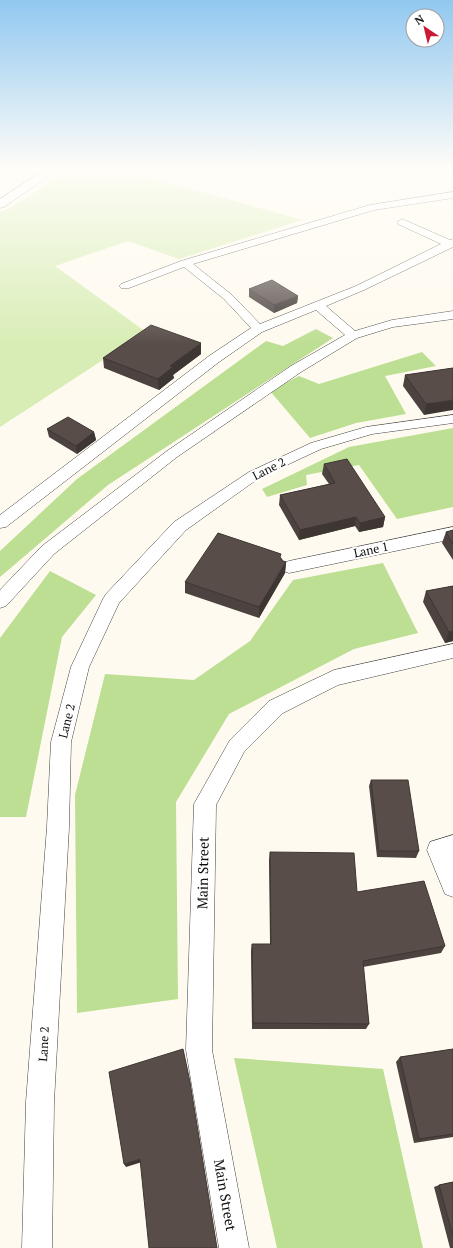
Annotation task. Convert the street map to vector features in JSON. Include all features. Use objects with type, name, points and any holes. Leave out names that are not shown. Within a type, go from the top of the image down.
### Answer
[{"type":"street","points":[[125,286],[185,263],[302,228]]},
{"type":"street","points":[[417,228],[452,243]]},
{"type":"street","points":[[0,523],[214,359],[258,329],[360,288],[452,243]]},
{"type":"street","points":[[185,263],[228,297],[258,329]]},
{"type":"street","points":[[318,305],[354,335]]},
{"type":"street","points":[[0,601],[48,550],[172,454],[296,369],[354,335],[392,324],[453,314]]},
{"type":"street","name":"Lane 2","points":[[37,1248],[40,1102],[58,827],[61,742],[80,667],[112,600],[180,526],[254,475],[323,444],[371,430],[453,419]]},
{"type":"street","name":"Lane 1","points":[[289,567],[453,533]]},
{"type":"street","name":"Main Street","points":[[234,1248],[199,1050],[205,804],[237,746],[276,707],[334,678],[453,651]]},
{"type":"street","points":[[453,846],[438,850],[453,886]]},
{"type":"green space","points":[[0,228],[276,228],[179,259],[128,241],[55,266],[146,332],[0,427]]},
{"type":"green space","points":[[316,329],[333,338],[108,485],[0,577],[0,551],[77,479],[266,341],[283,346]]},
{"type":"green space","points":[[422,352],[436,366],[385,376],[406,414],[356,423],[310,438],[270,391],[299,376],[319,384]]},
{"type":"green space","points":[[453,428],[453,507],[397,519],[359,465],[306,475],[307,485],[267,497],[262,489],[349,447]]},
{"type":"green space","points":[[383,563],[418,633],[354,649],[229,714],[176,802],[178,999],[77,1013],[75,795],[105,674],[194,680],[250,641],[293,580]]},
{"type":"green space","points":[[50,571],[96,595],[62,637],[26,817],[0,817],[0,638]]},
{"type":"green space","points":[[234,1058],[383,1069],[423,1248],[277,1248]]},
{"type":"building","points":[[272,280],[298,296],[274,305],[249,289]]},
{"type":"building","points":[[151,325],[201,343],[170,366],[173,367],[158,379],[103,358]]},
{"type":"building","points":[[453,368],[453,400],[426,404],[405,375]]},
{"type":"building","points":[[68,417],[94,432],[76,446],[47,429]]},
{"type":"building","points":[[347,459],[385,517],[360,523],[356,517],[300,530],[280,495],[335,483],[324,464]]},
{"type":"building","points":[[453,530],[453,544],[446,532]]},
{"type":"building","points":[[218,533],[281,554],[280,557],[286,562],[259,607],[185,582]]},
{"type":"building","points":[[453,586],[453,631],[449,632],[426,591]]},
{"type":"building","points":[[371,780],[408,780],[419,851],[379,851]]},
{"type":"building","points":[[270,852],[354,853],[357,892],[424,881],[445,946],[363,961],[369,1024],[253,1023],[252,944],[271,944]]},
{"type":"building","points":[[183,1049],[190,1082],[217,1248],[149,1248],[140,1159],[124,1164],[109,1072]]},
{"type":"building","points":[[453,1049],[453,1134],[419,1139],[400,1057]]},
{"type":"building","points":[[453,1182],[453,1236],[439,1185]]}]
